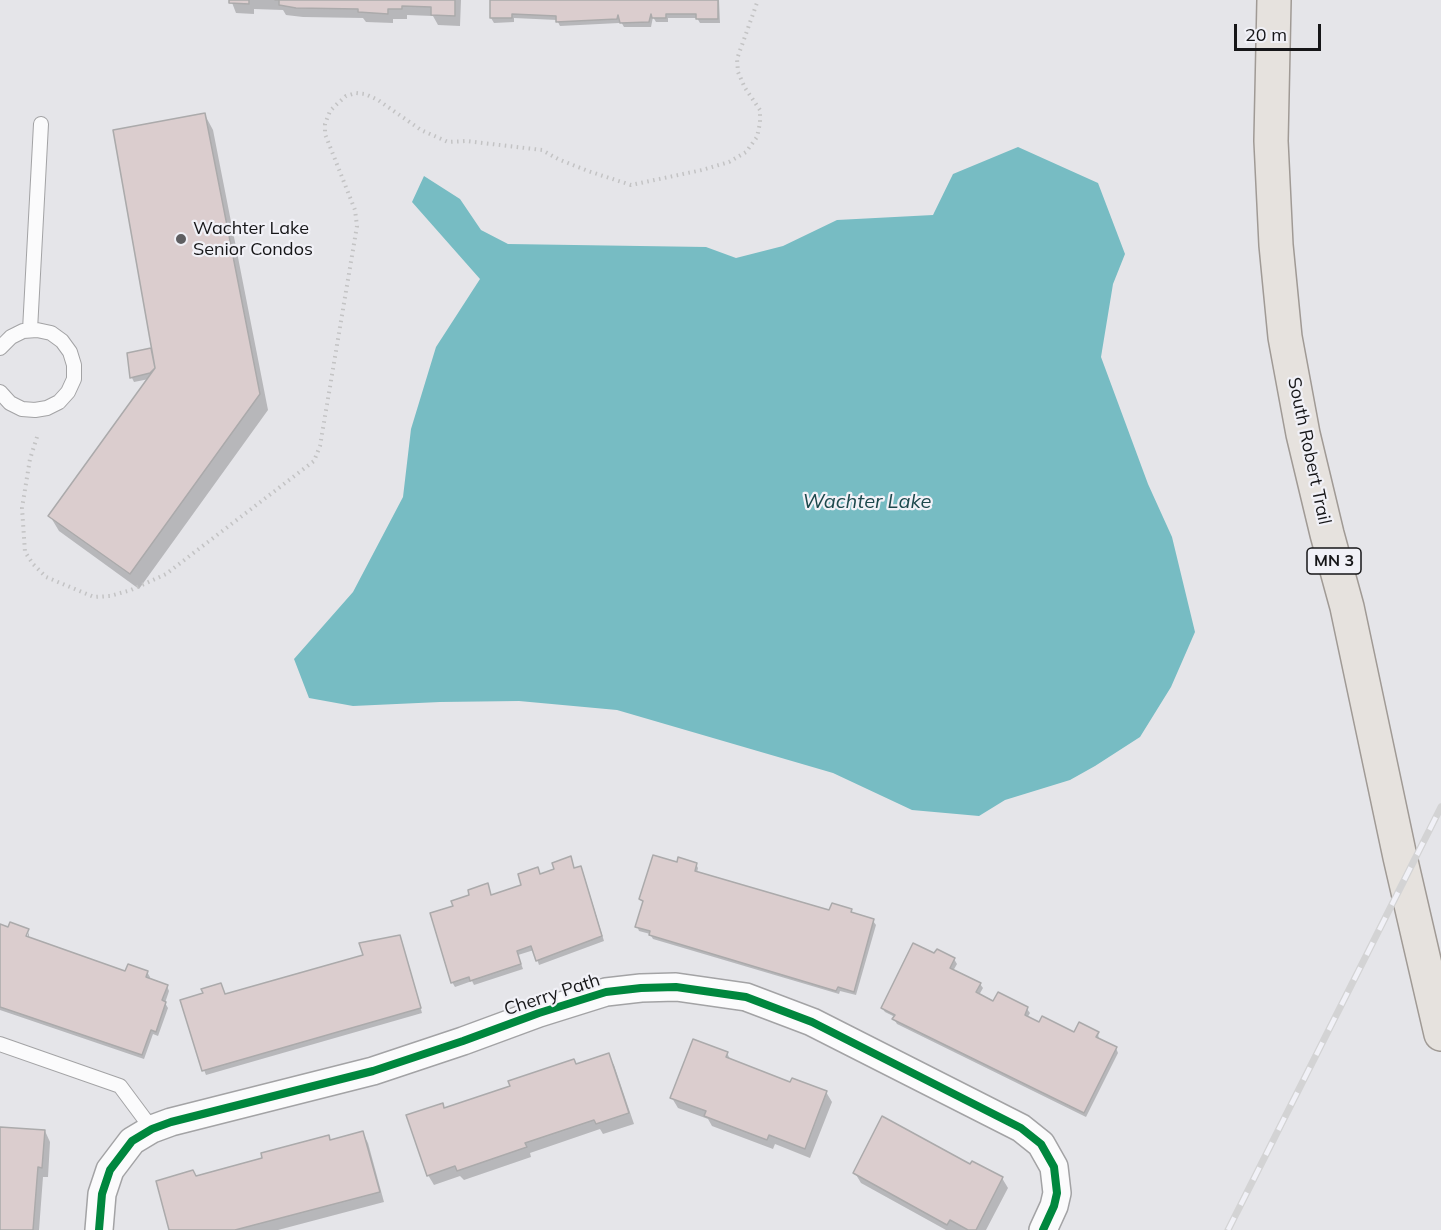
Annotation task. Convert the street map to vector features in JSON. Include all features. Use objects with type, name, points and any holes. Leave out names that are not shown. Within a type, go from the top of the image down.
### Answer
[{"type":"main road","name":"South Robert Trail","points":[[1274,0],[1271,141],[1276,245],[1285,337],[1303,434],[1347,608],[1400,857],[1441,1034]]},
{"type":"street","name":"Cherry Path","points":[[99,1230],[102,1194],[110,1170],[132,1141],[152,1129],[171,1122],[373,1071],[463,1041],[539,1012],[606,992],[676,987],[746,997],[812,1022],[1021,1128],[1031,1135],[1048,1155],[1056,1180],[1054,1206],[1043,1230]]},
{"type":"lane","points":[[30,330],[41,124]]},
{"type":"lane","points":[[0,348],[10,337],[23,331],[37,330],[51,333],[62,341],[70,352],[74,365],[74,379],[68,392],[59,402],[47,408],[22,409],[10,403],[0,392]]},
{"type":"lane","points":[[0,1044],[120,1086],[152,1129]]},
{"type":"path","points":[[37,437],[30,459],[22,508],[25,552],[33,564],[46,577],[94,597],[110,596],[131,590],[166,574],[314,461],[320,446],[357,225],[355,210],[325,134],[325,124],[330,111],[337,104],[346,96],[356,93],[364,94],[378,100],[421,130],[448,142],[466,141],[542,150],[588,171],[631,184],[702,170],[729,162],[746,152],[757,137],[760,110],[745,88],[738,72],[737,59],[758,0]]},
{"type":"water","name":"Wachter Lake","points":[[1018,147],[1098,183],[1125,254],[1113,284],[1101,357],[1148,484],[1172,537],[1195,632],[1171,687],[1140,737],[1070,780],[1005,800],[979,816],[912,810],[833,773],[617,710],[519,701],[353,706],[309,698],[294,659],[353,592],[403,497],[411,429],[436,347],[480,279],[412,202],[424,176],[460,199],[481,230],[508,244],[706,247],[736,258],[783,246],[837,220],[933,215],[953,174]]},
{"type":"building","points":[[229,0],[249,0],[249,4],[229,3]]},
{"type":"building","points":[[279,0],[455,0],[455,16],[431,15],[431,7],[402,6],[402,9],[388,9],[388,14],[358,12],[358,9],[296,8],[279,5]]},
{"type":"building","points":[[490,0],[718,0],[718,19],[696,19],[696,14],[666,14],[666,18],[652,18],[651,14],[649,22],[620,23],[618,15],[617,19],[556,22],[556,16],[512,14],[512,18],[490,18]]},
{"type":"building","name":"Wachter Lake Senior Condos","points":[[205,113],[260,394],[130,574],[48,516],[155,368],[113,130]]},
{"type":"building","points":[[151,348],[155,368],[150,373],[130,378],[127,353]]},
{"type":"building","points":[[653,855],[677,862],[678,857],[697,863],[695,871],[829,910],[832,903],[874,919],[854,992],[838,987],[836,991],[649,935],[650,931],[635,927],[643,901],[639,899]]},
{"type":"building","points":[[571,856],[574,868],[581,866],[602,936],[536,961],[531,946],[517,951],[521,964],[470,981],[469,977],[451,983],[430,913],[453,906],[451,901],[469,895],[468,890],[488,883],[491,895],[521,885],[518,874],[538,867],[540,874],[554,869],[552,863]]},
{"type":"building","points":[[10,922],[29,929],[26,936],[125,971],[128,964],[148,971],[146,977],[168,985],[162,1000],[166,1002],[156,1032],[151,1030],[142,1055],[0,1007],[0,924],[8,927]]},
{"type":"building","points":[[400,935],[421,1008],[202,1071],[180,1000],[203,993],[201,989],[221,983],[225,994],[363,955],[359,943]]},
{"type":"building","points":[[913,943],[934,953],[937,949],[955,958],[950,968],[981,983],[976,992],[993,1001],[998,992],[1028,1007],[1025,1015],[1039,1022],[1042,1016],[1074,1032],[1079,1022],[1099,1032],[1096,1037],[1117,1047],[1084,1113],[892,1019],[895,1015],[881,1008]]},
{"type":"building","points":[[693,1039],[728,1052],[726,1057],[790,1082],[792,1078],[827,1091],[805,1149],[769,1135],[767,1140],[704,1116],[706,1111],[670,1098]]},
{"type":"building","points":[[609,1053],[629,1113],[596,1124],[594,1120],[525,1143],[527,1147],[457,1171],[455,1166],[427,1176],[406,1115],[443,1103],[444,1108],[510,1086],[508,1081],[574,1059],[576,1064]]},
{"type":"building","points":[[882,1116],[970,1164],[972,1161],[1003,1177],[976,1230],[968,1230],[950,1220],[947,1225],[853,1173]]},
{"type":"building","points":[[0,1127],[45,1130],[42,1168],[38,1167],[33,1230],[0,1230]]},
{"type":"building","points":[[363,1131],[380,1192],[235,1230],[169,1230],[156,1181],[193,1170],[196,1176],[262,1158],[261,1153],[329,1135],[330,1140]]},
{"type":"railway","points":[[1228,1230],[1441,807]]},
{"type":"cycle path","points":[[99,1230],[102,1194],[110,1170],[132,1141],[152,1129],[171,1122],[373,1071],[606,992],[676,987],[746,997],[812,1022],[1021,1128],[1041,1144],[1054,1167],[1057,1193],[1043,1230]]},
{"type":"place","name":"Wachter Lake Senior Condos","points":[[181,239]]}]
